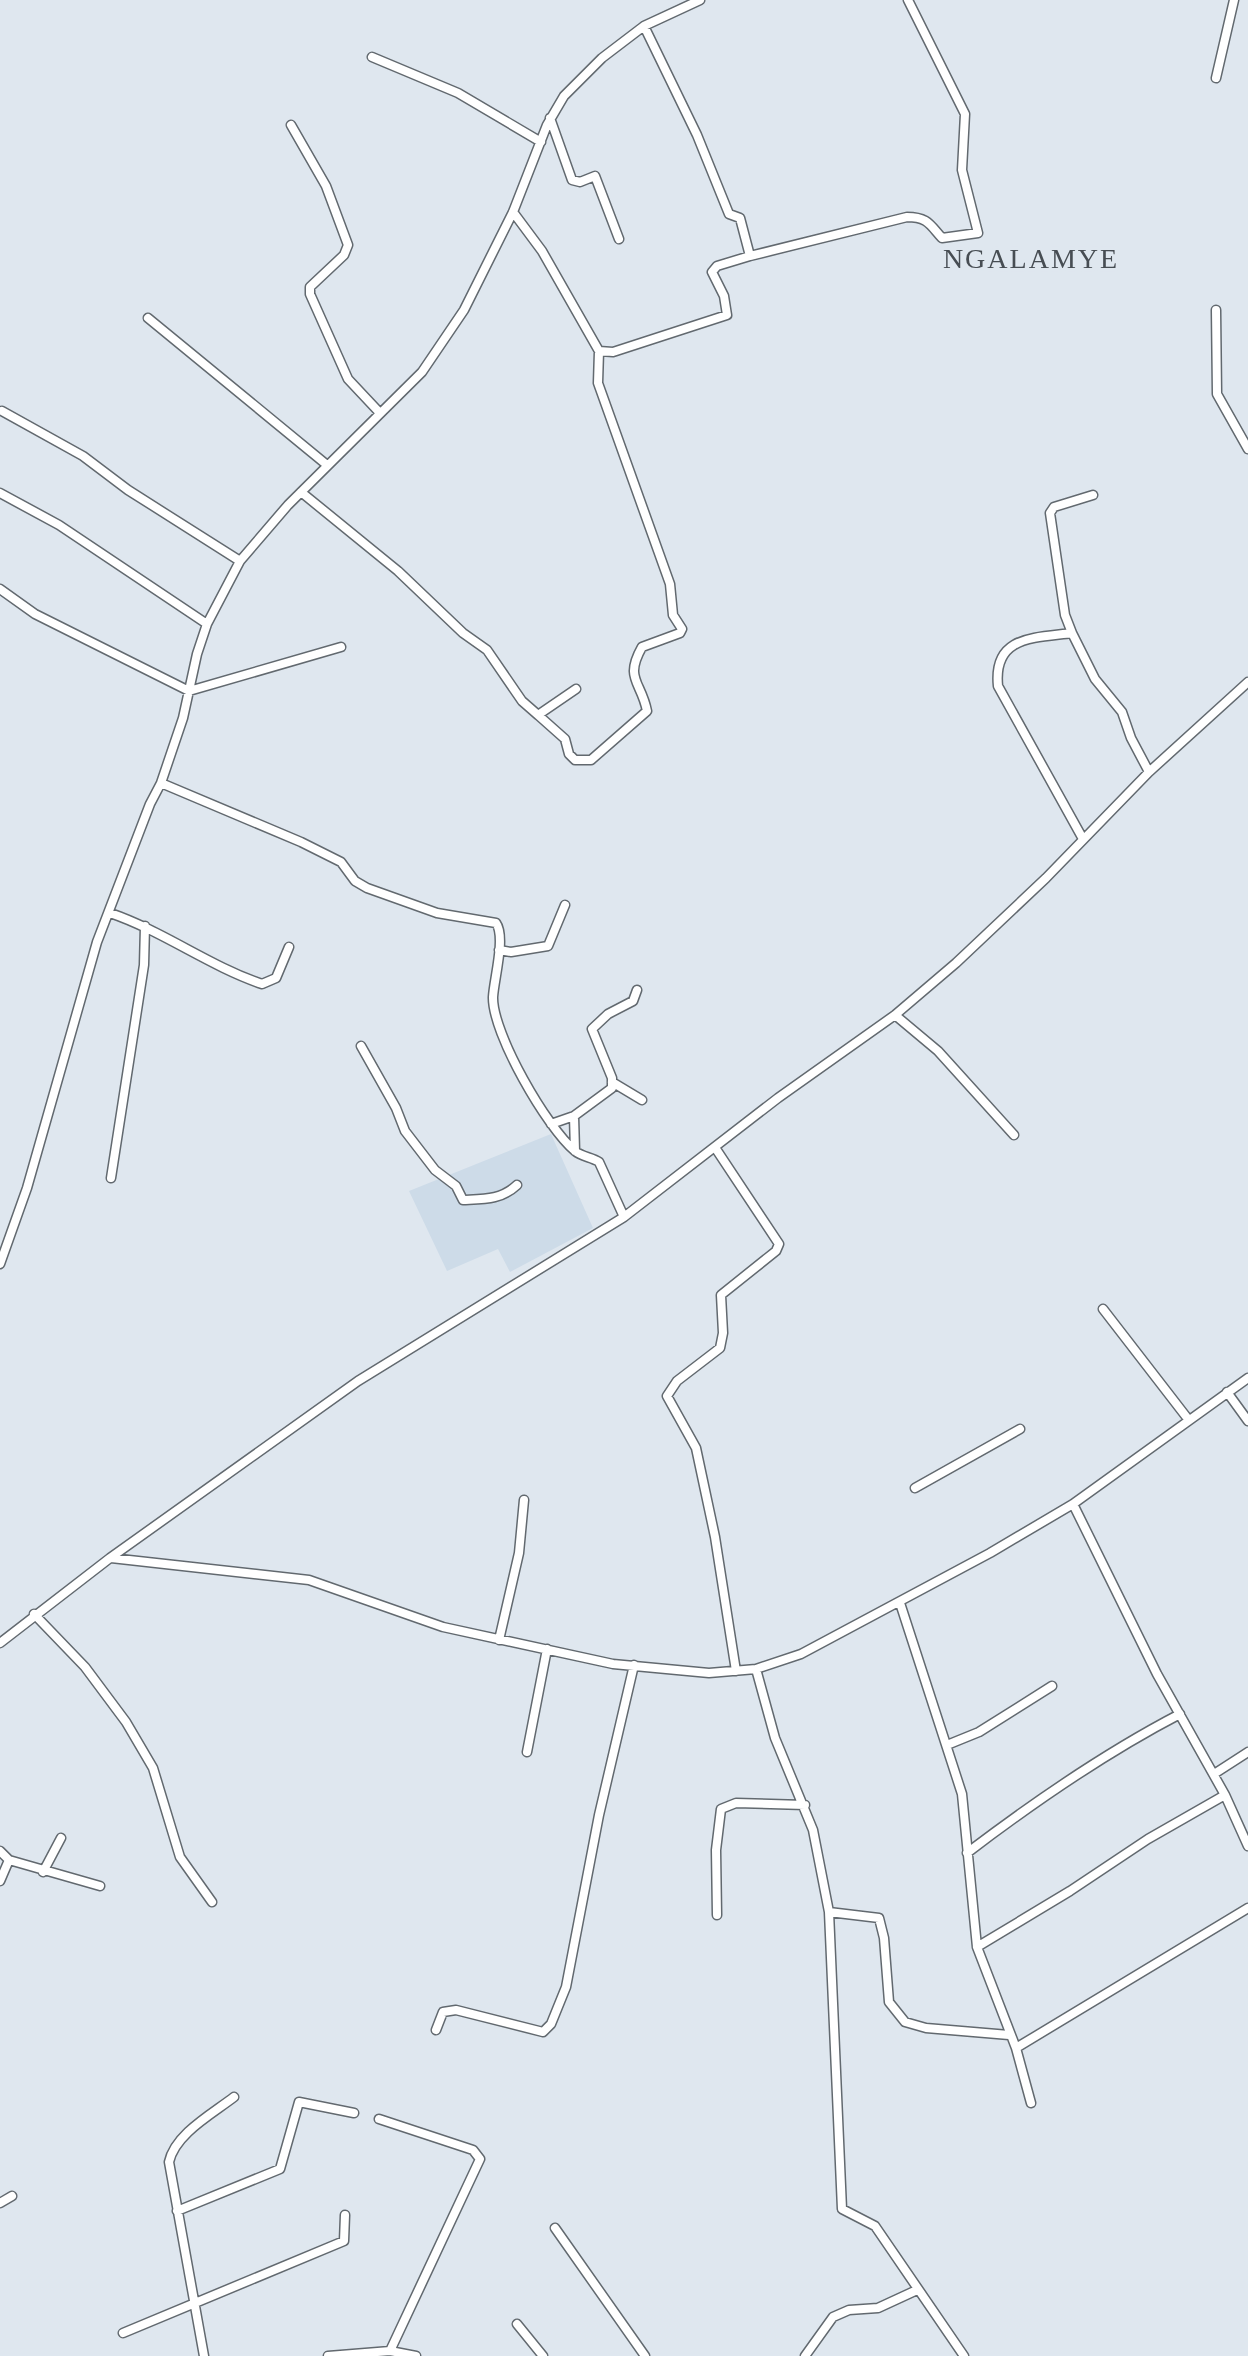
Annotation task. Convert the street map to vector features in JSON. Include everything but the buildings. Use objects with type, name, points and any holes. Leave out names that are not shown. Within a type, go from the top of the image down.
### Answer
[{"type":"street","points":[[0,1264],[27,1188],[84,987],[150,804],[162,783],[207,624],[240,561],[327,465],[422,372],[464,310],[513,212],[550,118],[564,96],[581,76],[644,26],[700,0]]},
{"type":"street","points":[[599,351],[613,352],[727,315],[724,296],[712,272],[717,265],[907,217],[921,217],[930,222],[942,239],[978,233],[962,170],[965,114],[908,0]]},
{"type":"street","points":[[1216,78],[1234,0]]},
{"type":"street","points":[[644,26],[697,135],[729,214],[740,218],[750,256]]},
{"type":"street","points":[[372,57],[458,93],[541,142]]},
{"type":"street","points":[[550,118],[572,180],[580,182],[594,176],[620,239]]},
{"type":"street","points":[[291,125],[326,186],[348,245],[344,255],[310,287],[310,294],[348,379],[379,412]]},
{"type":"street","points":[[301,492],[334,517],[346,532],[398,570],[463,633],[486,650],[522,701],[565,739],[569,754],[575,760],[591,760],[647,711],[634,682],[632,664],[642,646],[680,634],[682,629],[673,615],[670,584],[598,383],[599,351],[542,251],[513,212]]},
{"type":"street","points":[[1216,310],[1217,394],[1232,423],[1246,441],[1248,449]]},
{"type":"street","points":[[148,318],[327,465]]},
{"type":"street","points":[[2,411],[83,456],[128,490],[240,561]]},
{"type":"street","points":[[0,493],[60,525],[207,624]]},
{"type":"street","points":[[1093,495],[1054,507],[1050,513],[1065,615],[1094,680],[1122,712],[1131,738],[1149,772]]},
{"type":"street","points":[[0,590],[35,614],[189,691],[341,647]]},
{"type":"street","points":[[1072,633],[1013,644],[1001,655],[996,669],[998,687],[1083,839]]},
{"type":"street","points":[[0,1643],[34,1614],[110,1558],[358,1381],[624,1217],[716,1149],[778,1098],[895,1015],[956,963],[1046,878],[1149,772],[1248,682]]},
{"type":"street","points":[[538,715],[576,689]]},
{"type":"street","points":[[162,783],[301,842],[341,862],[355,881],[367,888],[437,913],[496,923],[499,928],[499,950],[493,999],[498,1023],[536,1103],[575,1151],[599,1162],[624,1217]]},
{"type":"street","points":[[499,950],[535,950],[548,946],[565,905]]},
{"type":"street","points":[[110,913],[145,926],[240,976],[262,984],[276,978],[289,947]]},
{"type":"street","points":[[111,1178],[144,965],[145,926]]},
{"type":"street","points":[[551,1124],[574,1116],[579,1109],[605,1095],[612,1088],[592,1029],[608,1014],[633,1001],[637,990]]},
{"type":"street","points":[[895,1015],[938,1051],[1014,1135]]},
{"type":"street","points":[[360,1046],[396,1108],[405,1131],[435,1170],[456,1186],[463,1200],[492,1199],[507,1194],[517,1185]]},
{"type":"street","points":[[612,1082],[642,1100]]},
{"type":"street","points":[[574,1116],[575,1151]]},
{"type":"street","points":[[716,1149],[779,1244],[776,1251],[721,1295],[723,1342],[720,1348],[677,1381],[667,1395],[696,1448],[715,1537],[736,1671]]},
{"type":"street","points":[[1103,1309],[1188,1419]]},
{"type":"street","points":[[110,1558],[309,1580],[443,1627],[634,1665],[709,1673],[755,1669],[801,1654],[900,1602],[1073,1504],[1248,1378]]},
{"type":"street","points":[[1227,1392],[1248,1421]]},
{"type":"street","points":[[915,1488],[1020,1429]]},
{"type":"street","points":[[499,1640],[519,1553],[524,1500]]},
{"type":"street","points":[[1073,1504],[1180,1714],[1225,1795],[1248,1846]]},
{"type":"street","points":[[900,1602],[962,1794],[977,1947],[1016,2048],[1031,2102]]},
{"type":"street","points":[[34,1614],[85,1667],[126,1722],[153,1768],[180,1857],[212,1902]]},
{"type":"street","points":[[527,1752],[547,1649]]},
{"type":"street","points":[[436,2030],[443,2012],[456,2010],[543,2032],[551,2024],[566,1987],[599,1815],[634,1665]]},
{"type":"street","points":[[755,1669],[775,1738],[805,1805],[821,1858],[829,1912],[842,2209],[874,2226],[964,2356]]},
{"type":"street","points":[[947,1745],[979,1732],[1052,1686]]},
{"type":"street","points":[[967,1853],[1057,1788],[1138,1736],[1180,1714]]},
{"type":"street","points":[[1214,1774],[1248,1752]]},
{"type":"street","points":[[977,1947],[1070,1891],[1148,1839],[1225,1795]]},
{"type":"street","points":[[717,1915],[716,1850],[722,1809],[736,1803],[805,1805]]},
{"type":"street","points":[[43,1872],[61,1838]]},
{"type":"street","points":[[0,1851],[9,1860],[43,1872],[100,1886]]},
{"type":"street","points":[[0,1881],[9,1860]]},
{"type":"street","points":[[1016,2048],[1248,1908]]},
{"type":"street","points":[[829,1912],[879,1918],[888,1971],[889,2002],[905,2022],[926,2028],[1009,2035]]},
{"type":"street","points":[[204,2356],[169,2162],[171,2151],[191,2130],[234,2098]]},
{"type":"street","points":[[177,2211],[280,2169],[299,2102],[354,2113]]},
{"type":"street","points":[[379,2119],[473,2150],[480,2159],[390,2351]]},
{"type":"street","points":[[0,2203],[12,2196]]},
{"type":"street","points":[[123,2333],[344,2241],[345,2215]]},
{"type":"street","points":[[555,2228],[645,2356]]},
{"type":"street","points":[[806,2356],[833,2317],[849,2310],[878,2308],[917,2290]]},
{"type":"street","points":[[517,2324],[543,2356]]},
{"type":"street","points":[[334,2355],[390,2351],[416,2356]]},
{"type":"shaded area","points":[[551,1134],[593,1228],[510,1272],[498,1249],[447,1271],[409,1191]]},
{"type":"district","name":"NGALAMYE","points":[[1031,258]]}]
